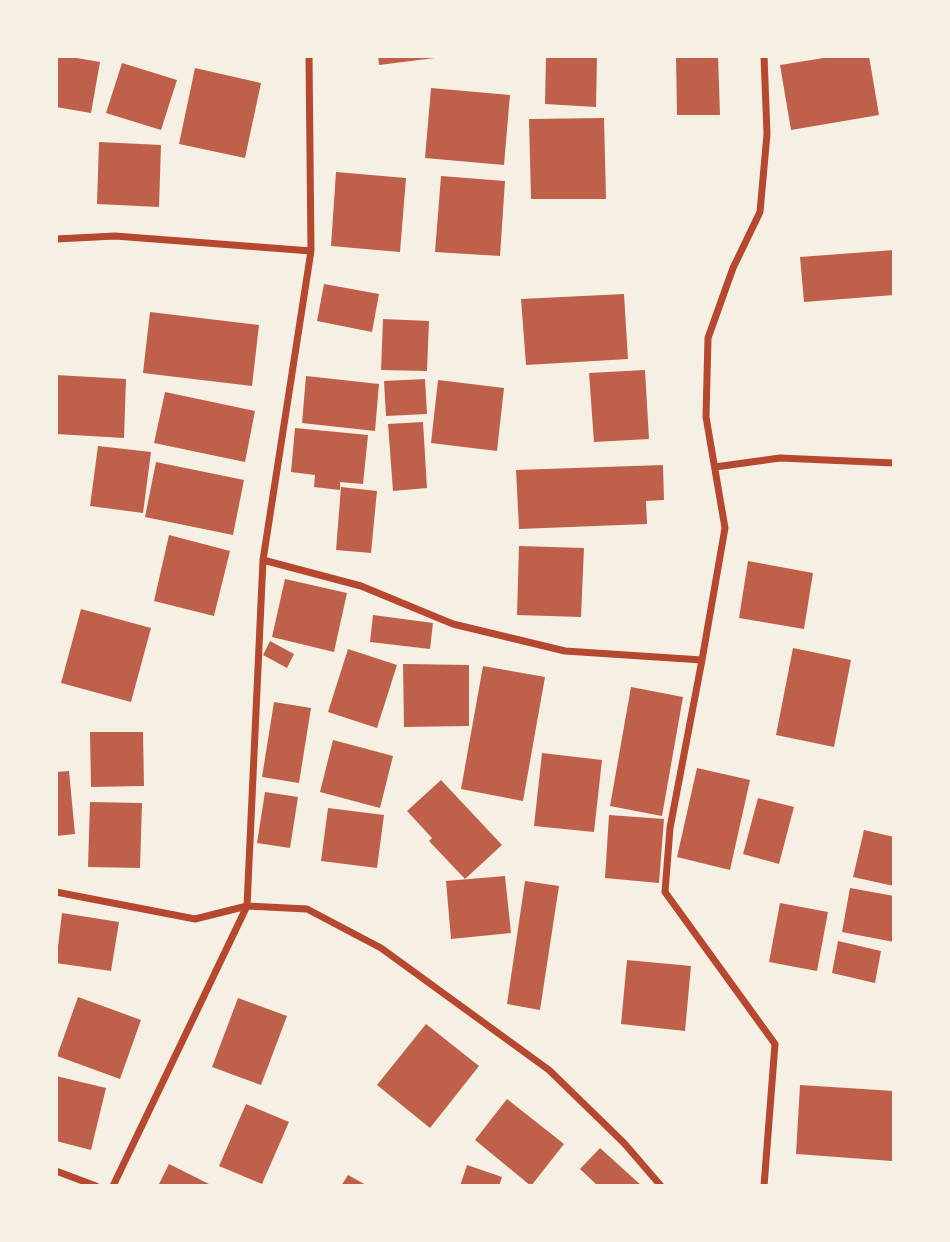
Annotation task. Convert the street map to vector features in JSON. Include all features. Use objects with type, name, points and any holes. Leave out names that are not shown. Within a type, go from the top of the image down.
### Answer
[{"type":"street","points":[[113,1186],[247,906],[263,560],[311,251],[309,56]]},
{"type":"street","points":[[764,56],[767,134],[760,212],[733,268],[708,338],[706,417],[725,528],[670,828],[665,892],[775,1044],[764,1186]]},
{"type":"street","points":[[56,239],[115,236],[311,251]]},
{"type":"street","points":[[715,467],[780,458],[894,463]]},
{"type":"street","points":[[263,560],[361,586],[453,624],[565,651],[702,660]]},
{"type":"street","points":[[56,892],[195,919],[247,906],[307,909],[381,948],[549,1070],[624,1143],[661,1186]]},
{"type":"street","points":[[56,1171],[96,1186]]},
{"type":"building","points":[[56,56],[100,62],[91,113],[56,107]]},
{"type":"building","points":[[378,56],[435,56],[435,58],[379,65]]},
{"type":"building","points":[[546,56],[597,56],[596,107],[545,104]]},
{"type":"building","points":[[676,56],[718,56],[720,115],[677,115]]},
{"type":"building","points":[[836,56],[869,56],[879,115],[791,130],[780,65]]},
{"type":"building","points":[[122,63],[177,80],[161,130],[106,113]]},
{"type":"building","points":[[195,68],[261,83],[245,158],[179,144]]},
{"type":"building","points":[[431,88],[510,95],[504,165],[425,158]]},
{"type":"building","points":[[604,118],[606,199],[531,199],[529,119]]},
{"type":"building","points":[[99,142],[161,145],[159,207],[97,204]]},
{"type":"building","points":[[336,172],[406,178],[400,252],[331,246]]},
{"type":"building","points":[[441,176],[505,181],[500,256],[435,252]]},
{"type":"building","points":[[894,250],[894,295],[804,302],[800,257]]},
{"type":"building","points":[[324,284],[379,294],[372,332],[317,321]]},
{"type":"building","points":[[624,294],[628,359],[526,365],[521,299]]},
{"type":"building","points":[[150,312],[259,325],[252,386],[143,373]]},
{"type":"building","points":[[383,319],[429,321],[427,371],[381,370]]},
{"type":"building","points":[[645,370],[649,439],[594,442],[589,373]]},
{"type":"building","points":[[56,375],[126,379],[124,438],[56,434]]},
{"type":"building","points":[[306,376],[379,384],[375,431],[302,423]]},
{"type":"building","points":[[425,379],[427,414],[386,416],[384,381]]},
{"type":"building","points":[[438,380],[504,388],[497,451],[431,443]]},
{"type":"building","points":[[165,392],[255,411],[245,462],[154,443]]},
{"type":"building","points":[[423,422],[427,488],[393,491],[388,424]]},
{"type":"building","points":[[295,428],[368,435],[363,484],[340,482],[340,490],[314,487],[315,475],[291,472]]},
{"type":"building","points":[[98,446],[151,452],[143,513],[90,506]]},
{"type":"building","points":[[156,462],[244,480],[233,535],[145,517]]},
{"type":"building","points":[[663,465],[664,500],[646,501],[647,524],[519,529],[516,470]]},
{"type":"building","points":[[341,487],[377,491],[371,553],[336,550]]},
{"type":"building","points":[[169,535],[230,551],[214,616],[154,601]]},
{"type":"building","points":[[519,546],[584,548],[581,617],[517,615]]},
{"type":"building","points":[[748,561],[813,573],[804,629],[739,618]]},
{"type":"building","points":[[285,579],[347,593],[334,652],[272,637]]},
{"type":"building","points":[[81,609],[151,628],[131,702],[61,683]]},
{"type":"building","points":[[373,615],[433,623],[430,649],[370,642]]},
{"type":"building","points":[[270,641],[294,654],[287,668],[263,655]]},
{"type":"building","points":[[793,648],[851,660],[834,747],[776,735]]},
{"type":"building","points":[[348,649],[397,665],[377,728],[328,712]]},
{"type":"building","points":[[403,664],[469,665],[469,726],[404,727]]},
{"type":"building","points":[[483,666],[545,677],[523,801],[461,789]]},
{"type":"building","points":[[631,687],[683,697],[662,816],[610,806]]},
{"type":"building","points":[[274,702],[311,708],[299,783],[262,777]]},
{"type":"building","points":[[90,732],[143,732],[144,786],[91,787]]},
{"type":"building","points":[[333,740],[393,756],[380,808],[320,792]]},
{"type":"building","points":[[542,753],[602,760],[594,832],[534,826]]},
{"type":"building","points":[[697,768],[750,780],[730,870],[677,857]]},
{"type":"building","points":[[69,771],[75,834],[56,836],[56,772]]},
{"type":"building","points":[[441,780],[502,845],[465,879],[429,841],[432,838],[407,811]]},
{"type":"building","points":[[265,792],[298,797],[290,848],[257,843]]},
{"type":"building","points":[[758,798],[794,807],[779,864],[743,854]]},
{"type":"building","points":[[90,802],[142,803],[140,868],[88,867]]},
{"type":"building","points":[[328,808],[384,815],[377,868],[321,861]]},
{"type":"building","points":[[609,815],[664,819],[659,883],[605,878]]},
{"type":"building","points":[[864,830],[894,837],[894,886],[853,877]]},
{"type":"building","points":[[505,876],[511,933],[451,939],[446,881]]},
{"type":"building","points":[[525,881],[559,886],[540,1010],[507,1004]]},
{"type":"building","points":[[850,888],[894,896],[894,942],[842,932]]},
{"type":"building","points":[[780,903],[828,912],[817,971],[769,962]]},
{"type":"building","points":[[62,913],[119,922],[111,971],[56,963]]},
{"type":"building","points":[[838,941],[881,951],[875,983],[832,973]]},
{"type":"building","points":[[627,960],[691,966],[685,1031],[621,1024]]},
{"type":"building","points":[[78,997],[141,1020],[120,1079],[57,1056]]},
{"type":"building","points":[[238,998],[287,1016],[261,1085],[212,1067]]},
{"type":"building","points":[[426,1024],[479,1066],[430,1128],[377,1085]]},
{"type":"building","points":[[56,1076],[106,1088],[91,1150],[56,1141]]},
{"type":"building","points":[[800,1085],[894,1091],[892,1161],[796,1154]]},
{"type":"building","points":[[507,1099],[564,1144],[531,1186],[475,1140]]},
{"type":"building","points":[[246,1104],[289,1122],[262,1184],[219,1166]]},
{"type":"building","points":[[600,1148],[642,1186],[598,1186],[580,1169]]},
{"type":"building","points":[[169,1164],[213,1186],[158,1186]]},
{"type":"building","points":[[467,1165],[502,1177],[499,1186],[460,1186]]},
{"type":"building","points":[[348,1175],[368,1186],[341,1186]]}]
